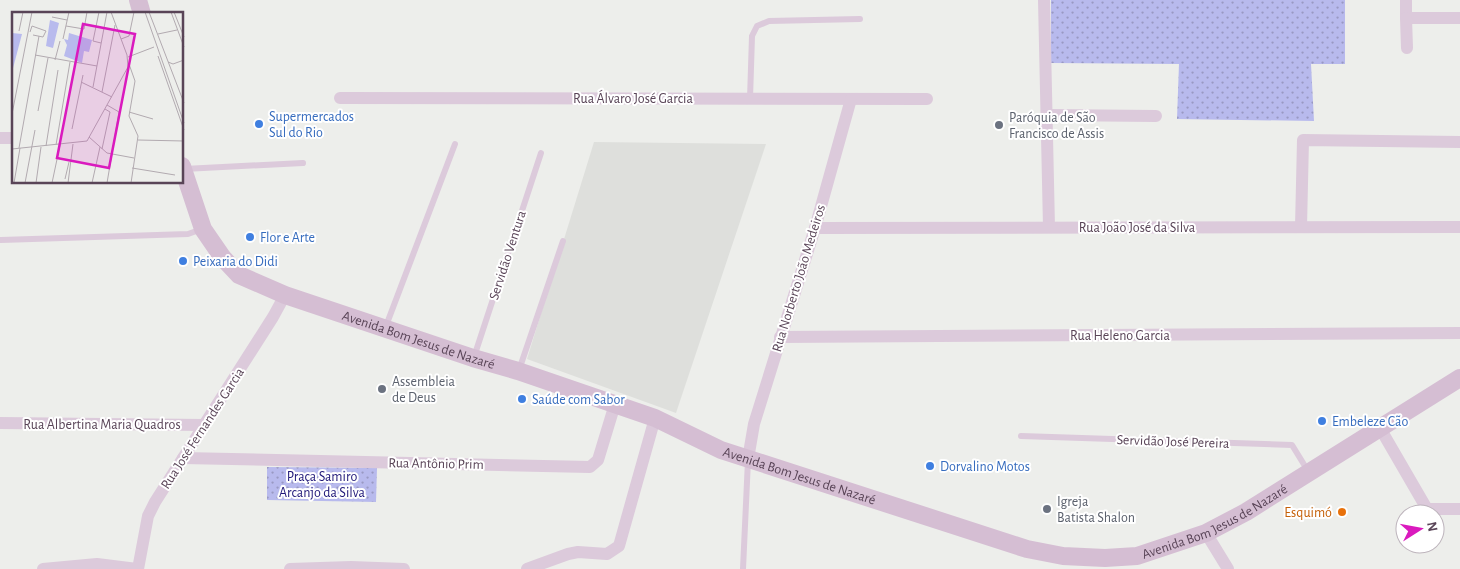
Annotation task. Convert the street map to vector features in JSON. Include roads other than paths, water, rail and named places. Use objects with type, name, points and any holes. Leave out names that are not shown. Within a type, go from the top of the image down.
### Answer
[{"type":"main road","name":"Avenida Bom Jesus de Nazaré","points":[[184,171],[203,229],[223,258],[239,274],[285,295],[655,418],[721,450],[748,459],[1028,549],[1106,563],[1132,562],[1206,533],[1246,512],[1460,378]]},
{"type":"street","points":[[1044,0],[1049,227]]},
{"type":"street","points":[[1406,0],[1406,48]]},
{"type":"street","points":[[1406,18],[1460,18]]},
{"type":"street","name":"Rua Álvaro José Garcia","points":[[340,98],[927,99]]},
{"type":"street","name":"Rua Norberto João Medeiros","points":[[748,459],[754,424],[815,228],[851,99]]},
{"type":"street","points":[[1047,116],[1156,116]]},
{"type":"street","points":[[1301,227],[1303,140],[1460,142]]},
{"type":"street","name":"Rua João José da Silva","points":[[815,228],[1460,227]]},
{"type":"street","name":"Rua José Fernandes Garcia","points":[[137,569],[148,516],[182,458],[205,425],[285,295]]},
{"type":"street","name":"Rua Heleno Garcia","points":[[780,337],[1460,333]]},
{"type":"street","name":"Rua Antônio Prim","points":[[182,458],[590,467],[598,460],[615,404]]},
{"type":"street","points":[[527,569],[578,552],[607,554],[618,546],[655,418]]},
{"type":"street","name":"Rua Albertina Maria Quadros","points":[[0,423],[205,425]]},
{"type":"street","points":[[1380,428],[1427,509],[1460,510]]},
{"type":"street","points":[[1206,533],[1228,569]]},
{"type":"street","points":[[42,569],[97,564],[137,569]]},
{"type":"street","points":[[290,569],[351,567],[404,569]]},
{"type":"lane","points":[[750,99],[752,36],[757,26],[769,21],[860,19]]},
{"type":"lane","points":[[386,328],[455,144]]},
{"type":"lane","name":"Servidão Ventura","points":[[473,358],[541,153]]},
{"type":"lane","points":[[184,168],[303,163]]},
{"type":"lane","points":[[1,240],[188,234],[203,229]]},
{"type":"lane","points":[[518,371],[563,241]]},
{"type":"lane","name":"Servidão José Pereira","points":[[1021,436],[1292,445],[1308,472]]},
{"type":"lane","points":[[743,569],[748,459]]},
{"type":"place","name":"Supermercados Sul do Rio","points":[[259,124]]},
{"type":"place","name":"Paróquia de São Francisco de Assis","points":[[999,125]]},
{"type":"place","name":"Flor e Arte","points":[[250,237]]},
{"type":"place","name":"Peixaria do Didi","points":[[183,261]]},
{"type":"place","name":"Assembleia de Deus","points":[[382,389]]},
{"type":"place","name":"Saúde com Sabor","points":[[522,399]]},
{"type":"place","name":"Embeleze Cão","points":[[1322,421]]},
{"type":"place","name":"Dorvalino Motos","points":[[930,466]]},
{"type":"place","name":"Igreja Batista Shalon","points":[[1047,509]]},
{"type":"place","name":"Esquimó","points":[[1342,512]]},
{"type":"park label","name":"Praça Samiro Arcanjo da Silva","points":[[322,484]]}]
